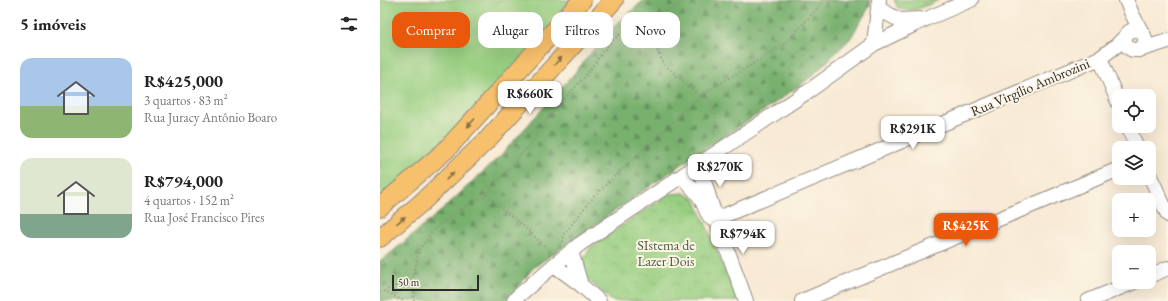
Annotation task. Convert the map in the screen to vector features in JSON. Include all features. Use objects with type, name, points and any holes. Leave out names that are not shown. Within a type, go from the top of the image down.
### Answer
[{"type":"main road","points":[[380,207],[446,150],[582,0]]},
{"type":"main road","points":[[380,238],[422,203],[488,139],[614,0]]},
{"type":"street","points":[[514,301],[571,251],[810,90],[874,44],[926,19],[971,0]]},
{"type":"street","points":[[1126,2],[1145,38],[1145,43],[1138,50],[1127,47],[1125,37],[1129,18],[1126,2]]},
{"type":"street","points":[[874,44],[879,5],[899,20],[926,19]]},
{"type":"street","points":[[1125,37],[1133,29],[1142,32]]},
{"type":"street","name":"Rua Virgílio Ambrozini","points":[[1142,32],[1156,38],[1168,40]]},
{"type":"street","name":"Rua Virgílio Ambrozini","points":[[1100,58],[1125,37]]},
{"type":"street","name":"Rua Virgílio Ambrozini","points":[[716,219],[1100,58],[1138,50],[1168,40]]},
{"type":"street","points":[[1100,58],[1113,89]]},
{"type":"street","points":[[699,165],[716,219],[746,301]]},
{"type":"street","points":[[802,301],[1112,172]]},
{"type":"street","points":[[682,176],[701,200],[709,217],[716,219]]},
{"type":"street","points":[[1154,185],[1168,215]]},
{"type":"street","points":[[571,251],[582,285]]},
{"type":"street","points":[[557,263],[599,301]]},
{"type":"street","points":[[1156,273],[1168,268]]},
{"type":"street","points":[[1088,301],[1117,289]]},
{"type":"path","points":[[664,12],[689,0]]},
{"type":"path","points":[[557,263],[564,234],[595,195],[700,96],[785,44],[822,3],[823,0]]},
{"type":"path","points":[[414,301],[413,278],[419,250],[433,230],[459,210],[486,195],[533,141],[551,114],[587,74],[608,45],[621,33]]},
{"type":"path","points":[[656,48],[663,63],[700,96],[708,100],[714,108],[716,128],[714,138],[720,150]]},
{"type":"path","points":[[486,195],[520,223],[557,263]]},
{"type":"path","points":[[380,292],[413,278]]},
{"type":"path","points":[[384,291],[404,301]]},
{"type":"green space","points":[[380,0],[576,0],[565,12],[551,12],[551,28],[543,37],[543,12],[478,12],[478,48],[533,48],[469,120],[380,200]]},
{"type":"green space","points":[[644,0],[870,0],[870,6],[850,39],[811,77],[772,105],[676,168],[533,268],[507,301],[380,301],[380,262],[441,211],[500,156],[595,48],[613,48],[613,27],[621,20],[621,48],[680,48],[680,12],[630,12]]},
{"type":"green space","points":[[894,0],[939,0],[924,7],[913,10],[903,10],[898,8]]},
{"type":"green space","name":"SIstema de Lazer Dois","points":[[684,193],[695,199],[738,301],[612,301],[584,276],[583,259],[591,247],[669,194]]}]
